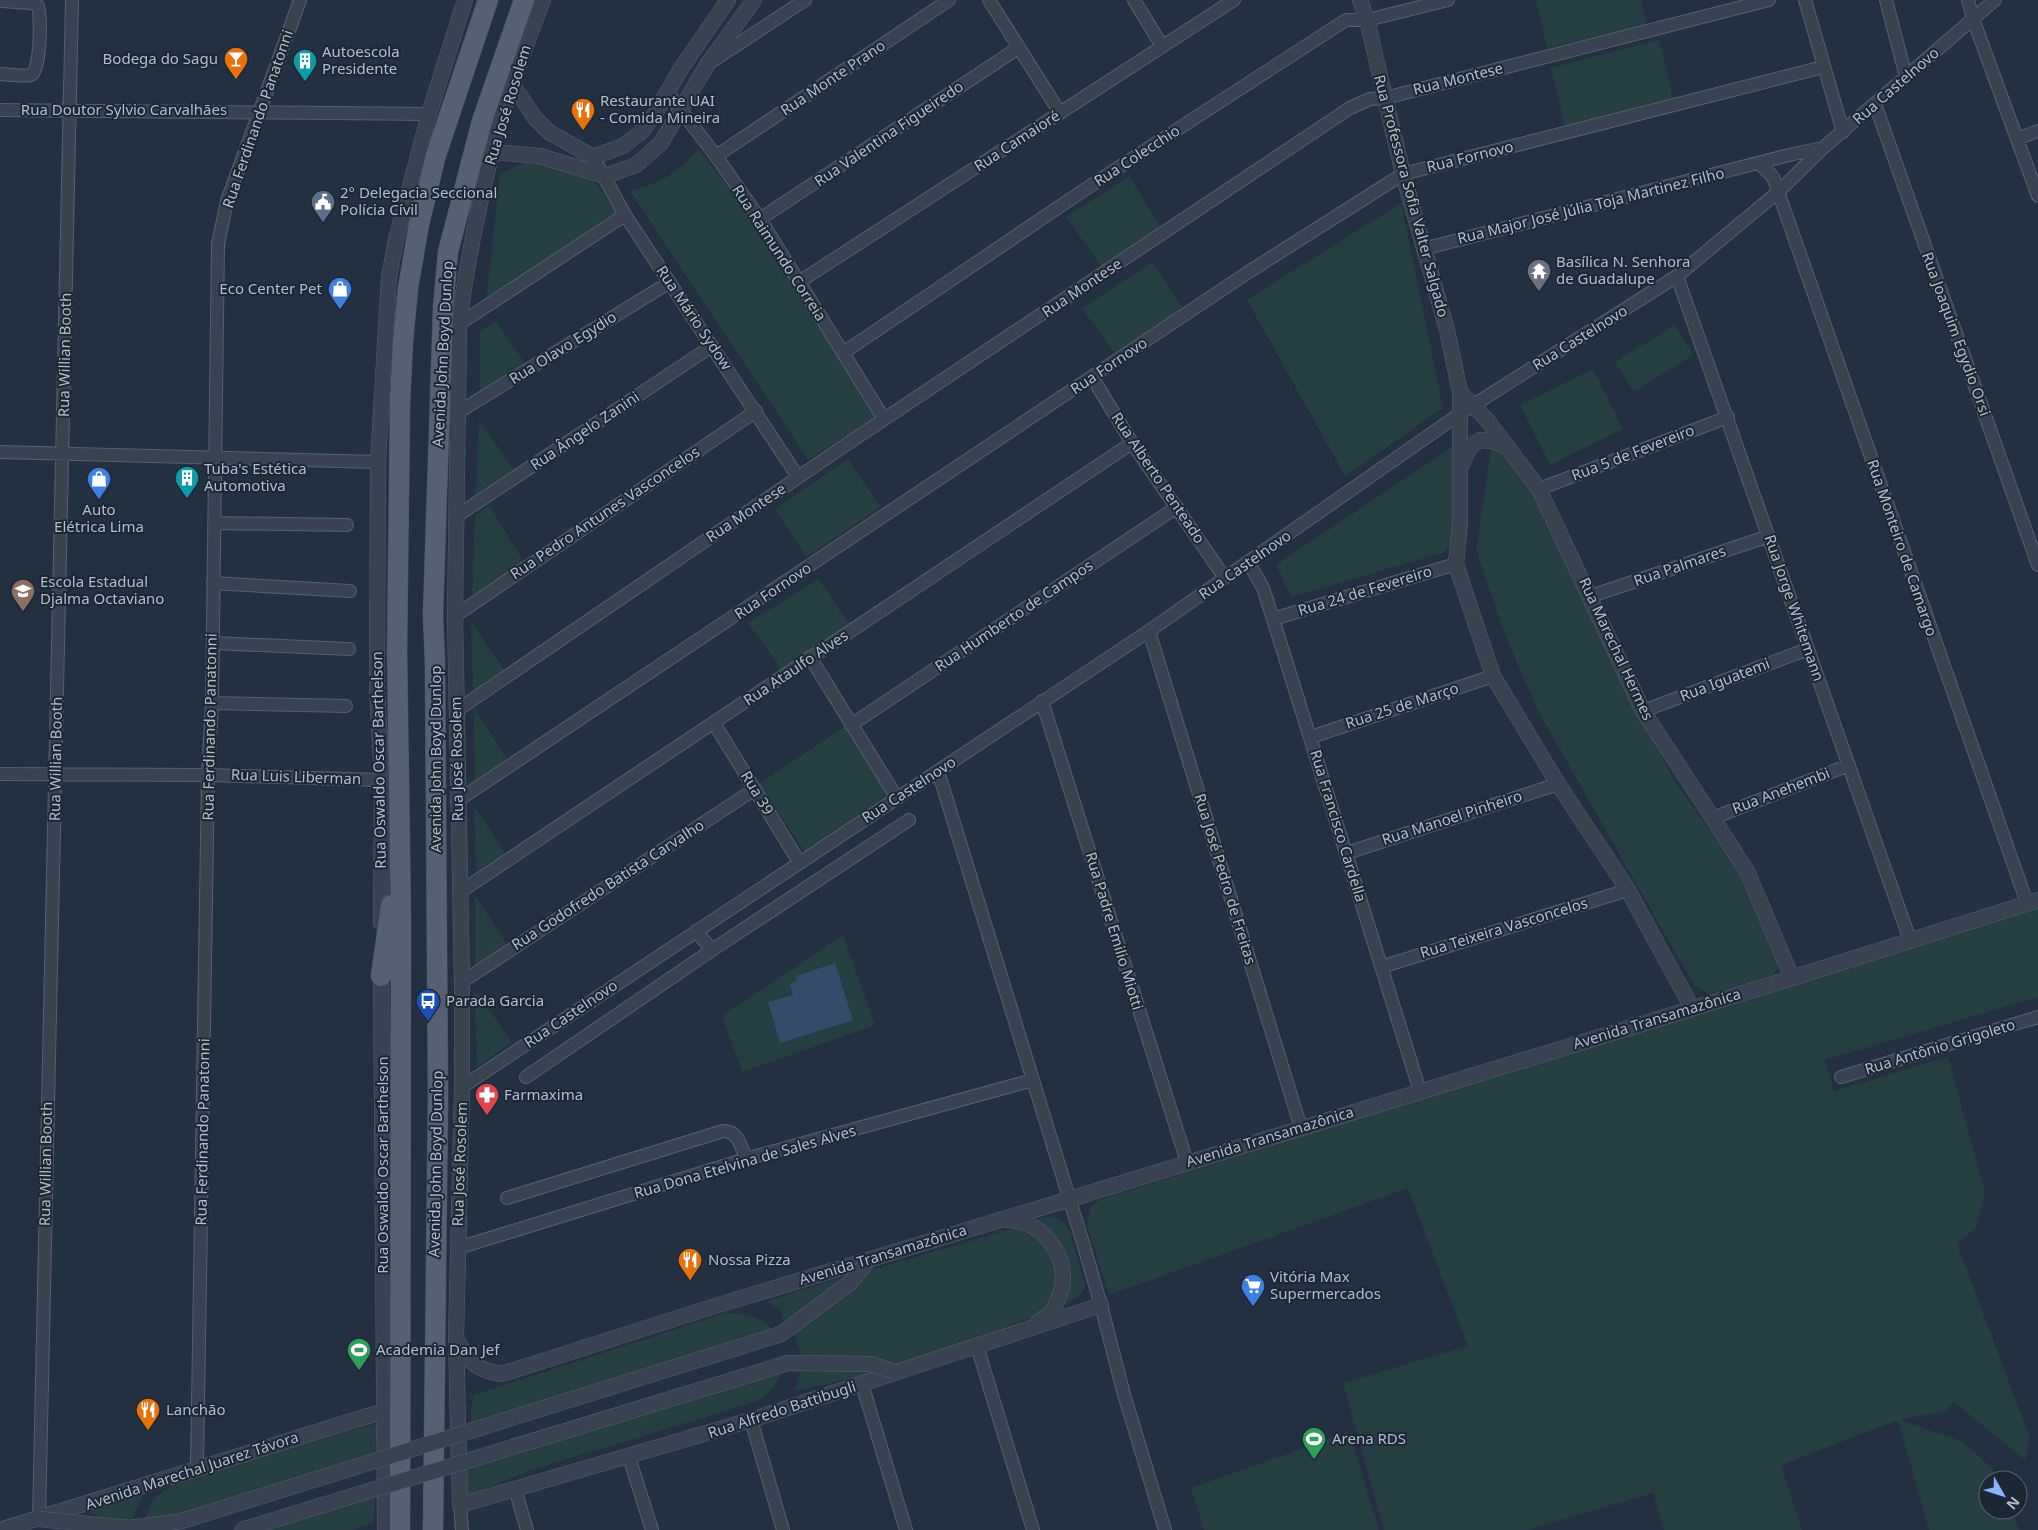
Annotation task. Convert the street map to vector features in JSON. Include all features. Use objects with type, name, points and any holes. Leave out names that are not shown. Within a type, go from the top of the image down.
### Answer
[{"type":"main road","points":[[389,1530],[401,831],[397,612],[400,404],[408,288],[419,224],[436,155],[488,0]]},
{"type":"main road","name":"Avenida John Boyd Dunlop","points":[[433,1530],[438,1099],[436,673],[433,615],[443,308],[448,252],[482,121],[524,0]]},
{"type":"main road","points":[[381,976],[401,831]]},
{"type":"street","name":"Rua Willian Booth","points":[[39,1519],[72,0]]},
{"type":"street","name":"Rua Ferdinando Panatonni","points":[[197,1468],[208,775],[212,703],[218,244],[227,201],[300,0]]},
{"type":"street","name":"Rua Oswaldo Oscar Barthelson","points":[[389,1530],[384,1411],[381,976],[382,780],[377,689],[378,462],[389,277],[396,240],[428,114],[465,0]]},
{"type":"street","name":"Rua José Rosolem","points":[[462,1530],[456,1339],[462,1087],[462,982],[454,616],[459,324],[465,280],[492,152],[512,84],[543,0]]},
{"type":"street","points":[[512,84],[535,118],[549,132],[593,157],[623,146],[640,133],[655,114],[680,70],[728,0]]},
{"type":"street","points":[[492,152],[540,156],[605,176],[636,165],[651,154],[666,137],[707,65],[754,0]]},
{"type":"street","points":[[707,65],[805,0]]},
{"type":"street","name":"Rua Monte Prano","points":[[716,156],[949,0]]},
{"type":"street","points":[[989,0],[1060,113]]},
{"type":"street","points":[[1134,0],[1162,46]]},
{"type":"street","name":"Rua Camaioré","points":[[799,282],[1234,0]]},
{"type":"street","name":"Rua Professora Sofia Valter Salgado","points":[[1360,0],[1367,20],[1403,174],[1447,330],[1460,392],[1468,409]]},
{"type":"street","name":"Rua Colecchio","points":[[843,353],[1085,189],[1346,20],[1367,20],[1448,0]]},
{"type":"street","name":"Rua Montese","points":[[456,711],[798,477],[1350,108],[1370,99],[1384,98],[1769,0]]},
{"type":"street","points":[[1806,0],[1823,67],[1843,132]]},
{"type":"street","points":[[1886,0],[1906,77]]},
{"type":"street","points":[[1968,0],[1973,19],[2038,196]]},
{"type":"street","name":"Rua Castelnovo","points":[[462,1087],[1149,631],[1468,409],[1677,276],[1777,193],[1823,148],[1995,0]]},
{"type":"street","points":[[0,1],[32,3],[38,6],[39,15],[38,60],[34,72],[30,75],[0,74]]},
{"type":"street","name":"Rua Valentina Figueiredo","points":[[760,219],[1018,48]]},
{"type":"street","name":"Rua Fornovo","points":[[457,802],[1247,274],[1403,174],[1823,67]]},
{"type":"street","name":"Rua Raimundo Correia","points":[[667,92],[716,156],[760,219],[884,419]]},
{"type":"street","name":"Rua Joaquim Egydio Orsi","points":[[1874,104],[2038,565]]},
{"type":"street","name":"Rua Doutor Sylvio Carvalhães","points":[[0,110],[428,114]]},
{"type":"street","points":[[2017,139],[2038,131]]},
{"type":"street","name":"Rua Major José Júlia Toja Martinez Filho","points":[[1423,249],[1793,154],[1823,148]]},
{"type":"street","name":"Rua Mário Sydow","points":[[593,157],[625,215],[798,477]]},
{"type":"street","points":[[1759,164],[1773,177],[1777,193]]},
{"type":"street","name":"Rua Monteiro de Camargo","points":[[1777,193],[2032,901]]},
{"type":"street","points":[[459,324],[625,215]]},
{"type":"street","name":"Rua Jorge Whitemann","points":[[1677,276],[1910,940]]},
{"type":"street","name":"Rua Olavo Egydio","points":[[457,413],[670,282]]},
{"type":"street","name":"Rua Ângelo Zanini","points":[[457,516],[712,346]]},
{"type":"street","name":"Rua Alberto Penteado","points":[[1092,377],[1132,443],[1225,578]]},
{"type":"street","points":[[1468,409],[1460,470],[1460,522],[1456,564],[1493,676],[1558,784],[1628,890],[1692,1008]]},
{"type":"street","name":"Rua Marechal Hermes","points":[[1468,409],[1487,420],[1539,489],[1591,596],[1643,711],[1747,871],[1792,978]]},
{"type":"street","name":"Rua Pedro Antunes Vasconcelos","points":[[454,616],[756,411]]},
{"type":"street","name":"Rua 5 de Fevereiro","points":[[1539,489],[1728,417]]},
{"type":"street","points":[[1460,470],[1470,446],[1480,440],[1506,447]]},
{"type":"street","name":"Rua Ataulfo Alves","points":[[460,892],[1132,443]]},
{"type":"street","points":[[0,452],[378,462]]},
{"type":"street","name":"Rua Humberto de Campos","points":[[852,725],[1177,507]]},
{"type":"street","points":[[214,523],[347,525]]},
{"type":"street","name":"Rua Palmares","points":[[1591,596],[1769,536]]},
{"type":"street","name":"Rua Francisco Cardella","points":[[1249,563],[1263,588],[1274,619],[1420,1091]]},
{"type":"street","name":"Rua 24 de Fevereiro","points":[[1274,619],[1456,564]]},
{"type":"street","points":[[213,584],[350,591]]},
{"type":"street","name":"Rua José Pedro de Freitas","points":[[1149,631],[1301,1128]]},
{"type":"street","points":[[213,643],[348,649]]},
{"type":"street","name":"Rua Iguatemi","points":[[1643,711],[1808,649]]},
{"type":"street","points":[[810,657],[896,798]]},
{"type":"street","name":"Rua 25 de Março","points":[[1311,737],[1493,676]]},
{"type":"street","name":"Rua Padre Emilio Miotti","points":[[1042,701],[1187,1162]]},
{"type":"street","points":[[212,703],[346,706]]},
{"type":"street","name":"Rua 39","points":[[714,723],[799,862]]},
{"type":"street","name":"Rua Anehembi","points":[[1712,818],[1849,765]]},
{"type":"street","points":[[938,772],[1070,1199],[1101,1305],[1115,1362],[1165,1530]]},
{"type":"street","name":"Rua Luis Liberman","points":[[0,774],[55,776],[208,775],[382,780]]},
{"type":"street","name":"Rua Manoel Pinheiro","points":[[1347,853],[1558,784]]},
{"type":"street","name":"Rua Godofredo Batista Carvalho","points":[[462,982],[754,789]]},
{"type":"street","points":[[526,1077],[712,950],[909,820]]},
{"type":"street","name":"Rua Teixeira Vasconcelos","points":[[1381,967],[1628,890]]},
{"type":"street","name":"Avenida Transamazônica","points":[[456,1339],[466,1357],[476,1366],[485,1371],[502,1374],[715,1306],[1792,978],[2032,901]]},
{"type":"street","points":[[696,931],[712,950]]},
{"type":"street","name":"Rua Antônio Grigoleto","points":[[1841,1077],[2038,1017]]},
{"type":"street","name":"Rua Dona Etelvina de Sales Alves","points":[[458,1248],[746,1159],[1033,1080]]},
{"type":"street","points":[[507,1198],[723,1131],[730,1131],[736,1135],[746,1159]]},
{"type":"street","points":[[997,1220],[1017,1219],[1035,1226],[1050,1239],[1059,1256],[1061,1265],[1063,1275],[1061,1294],[1052,1312],[1020,1332]]},
{"type":"street","points":[[39,1519],[129,1528],[192,1518],[781,1334],[851,1282],[869,1260]]},
{"type":"street","name":"Rua Alfredo Battibugli","points":[[460,1506],[751,1420],[1101,1305]]},
{"type":"street","points":[[977,1346],[1033,1530]]},
{"type":"street","points":[[241,1530],[788,1362],[871,1364],[894,1372]]},
{"type":"street","points":[[862,1384],[906,1530]]},
{"type":"street","name":"Avenida Marechal Juarez Távora","points":[[0,1530],[384,1411]]},
{"type":"street","points":[[751,1420],[783,1530]]},
{"type":"street","points":[[629,1457],[652,1530]]},
{"type":"street","points":[[515,1489],[527,1530]]},
{"type":"street","points":[[39,1519],[67,1530]]},
{"type":"green space","points":[[1536,0],[1641,0],[1647,25],[1547,48]]},
{"type":"green space","points":[[1659,40],[1673,98],[1565,126],[1551,68]]},
{"type":"green space","points":[[698,149],[749,212],[880,414],[808,460],[630,191],[668,176],[683,165]]},
{"type":"green space","points":[[530,160],[592,179],[617,212],[486,302],[500,174]]},
{"type":"green space","points":[[1129,176],[1162,229],[1102,267],[1066,217]]},
{"type":"green space","points":[[1401,203],[1443,408],[1345,476],[1247,300]]},
{"type":"green space","points":[[1153,262],[1183,309],[1114,353],[1082,308]]},
{"type":"green space","points":[[496,321],[529,369],[480,402],[480,332]]},
{"type":"green space","points":[[1675,325],[1693,355],[1634,392],[1615,362]]},
{"type":"green space","points":[[1593,369],[1623,429],[1550,465],[1520,405]]},
{"type":"green space","points":[[479,419],[515,472],[475,498]]},
{"type":"green space","points":[[1460,442],[1453,537],[1445,552],[1291,597],[1276,565]]},
{"type":"green space","points":[[1499,445],[1535,492],[1577,588],[1675,783],[1746,878],[1779,964],[1774,975],[1708,994],[1694,985],[1538,711],[1507,640],[1476,550],[1491,450]]},
{"type":"green space","points":[[848,459],[881,507],[806,557],[775,509]]},
{"type":"green space","points":[[490,506],[525,564],[472,601],[475,515]]},
{"type":"green space","points":[[819,579],[849,624],[782,670],[748,623]]},
{"type":"green space","points":[[471,621],[505,671],[473,694]]},
{"type":"green space","points":[[474,707],[508,761],[475,786]]},
{"type":"green space","points":[[847,725],[893,793],[805,852],[759,784]]},
{"type":"green space","points":[[474,805],[506,855],[476,877]]},
{"type":"green space","points":[[475,894],[508,946],[475,970]]},
{"type":"green space","points":[[2038,907],[2038,997],[1825,1060],[1834,1091],[1948,1057],[1985,1192],[1977,1227],[1957,1243],[2030,1438],[2025,1460],[1954,1402],[1946,1411],[1899,1420],[1961,1441],[1991,1467],[1993,1470],[1978,1470],[1978,1520],[2016,1520],[2019,1530],[1929,1530],[1898,1420],[1781,1465],[1802,1530],[1664,1530],[1653,1493],[1526,1530],[1384,1530],[1343,1383],[1468,1346],[1408,1188],[1109,1295],[1087,1226],[1091,1207],[1099,1200]]},
{"type":"green space","points":[[843,935],[875,1025],[742,1072],[722,1016]]},
{"type":"green space","points":[[474,988],[512,1042],[477,1067]]},
{"type":"green space","points":[[1051,1216],[1063,1222],[1070,1231],[1085,1286],[1080,1296],[1060,1306],[1066,1282],[1032,1220]]},
{"type":"green space","points":[[1021,1226],[1047,1242],[1060,1274],[1047,1312],[893,1367],[802,1358],[793,1331],[868,1271]]},
{"type":"green space","points":[[853,1274],[784,1326],[781,1311],[767,1301]]},
{"type":"green space","points":[[725,1313],[752,1316],[764,1322],[774,1332],[472,1425],[471,1409],[474,1395]]},
{"type":"green space","points":[[802,1366],[884,1371],[795,1391]]},
{"type":"green space","points":[[784,1368],[774,1387],[758,1401],[528,1471],[465,1497],[468,1464]]},
{"type":"green space","points":[[378,1423],[374,1459],[182,1519],[145,1524],[148,1511],[154,1500],[174,1484]]},
{"type":"green space","name":"Arena RDS","points":[[1349,1432],[1379,1530],[1204,1530],[1191,1488]]},
{"type":"green space","points":[[145,1492],[130,1523],[100,1518],[88,1510]]},
{"type":"green space","points":[[375,1493],[374,1522],[351,1530],[252,1530]]},
{"type":"water","points":[[835,963],[853,1020],[780,1043],[768,1002],[793,995],[790,984],[797,981],[796,976]]},
{"type":"place","name":"Bodega do Sagu","points":[[236,80]]},
{"type":"place","name":"Autoescola Presidente","points":[[305,82]]},
{"type":"place","name":"Restaurante UAI - Comida Mineira","points":[[583,131]]},
{"type":"place","name":"2° Delegacia Seccional Polícia Cívil","points":[[323,223]]},
{"type":"place","name":"Basílica N. Senhora de Guadalupe","points":[[1539,292]]},
{"type":"place","name":"Eco Center Pet","points":[[340,310]]},
{"type":"place","name":"Tuba's Estética Automotiva","points":[[187,499]]},
{"type":"place","name":"Auto Elétrica Lima","points":[[99,500]]},
{"type":"place","name":"Escola Estadual Djalma Octaviano","points":[[23,612]]},
{"type":"place","name":"Parada Garcia","points":[[428,1022]]},
{"type":"place","name":"Farmaxima","points":[[487,1116]]},
{"type":"place","name":"Nossa Pizza","points":[[690,1281]]},
{"type":"place","name":"Vitória Max Supermercados","points":[[1253,1307]]},
{"type":"place","name":"Academia Dan Jef","points":[[359,1371]]},
{"type":"place","name":"Lanchão","points":[[148,1431]]},
{"type":"place","name":"Arena RDS","points":[[1314,1460]]}]
